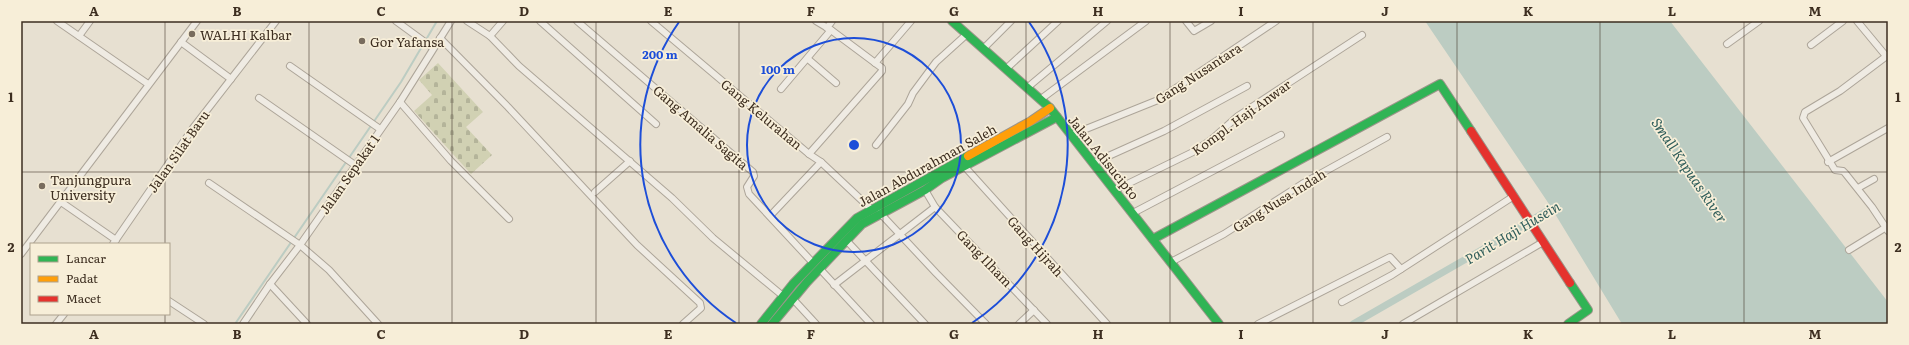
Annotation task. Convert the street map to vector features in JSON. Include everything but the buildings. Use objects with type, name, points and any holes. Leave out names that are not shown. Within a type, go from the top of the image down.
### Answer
[{"type":"street","points":[[57,21],[148,84]]},
{"type":"street","points":[[79,36],[90,21]]},
{"type":"street","points":[[21,254],[197,21]]},
{"type":"street","name":"Jalan Silat Baru","points":[[115,242],[193,128],[276,21]]},
{"type":"street","points":[[396,21],[430,46]]},
{"type":"street","name":"Jalan Sepakat 1","points":[[243,324],[270,284],[300,245],[353,164],[400,102],[430,46],[440,38],[451,21]]},
{"type":"street","points":[[467,21],[490,36],[519,66],[672,198],[713,238],[783,296]]},
{"type":"street","points":[[490,36],[503,21]]},
{"type":"street","points":[[540,21],[656,124]]},
{"type":"street","name":"Gang Amalia Sagita","points":[[577,21],[753,172],[754,176],[747,187],[749,194],[813,263]]},
{"type":"street","name":"Gang Kelurahan","points":[[651,21],[809,154],[821,162],[871,209]]},
{"type":"street","points":[[809,154],[882,71],[882,68],[816,21]]},
{"type":"street","points":[[781,89],[808,59],[829,29],[832,21]]},
{"type":"street","points":[[875,63],[911,21]]},
{"type":"street","points":[[984,48],[1011,21]]},
{"type":"street","points":[[1007,68],[1058,21]]},
{"type":"street","points":[[1028,87],[1107,21]]},
{"type":"street","points":[[1041,99],[1146,21]]},
{"type":"street","points":[[1186,21],[1194,31],[1211,21]]},
{"type":"street","name":"Gang Nusantara","points":[[1071,135],[1158,100],[1276,21]]},
{"type":"street","points":[[1727,44],[1759,21]]},
{"type":"street","points":[[1810,45],[1843,21]]},
{"type":"street","points":[[1849,250],[1887,228],[1858,188],[1843,171],[1835,170],[1828,162],[1803,118],[1805,112],[1840,90],[1887,56],[1857,21]]},
{"type":"street","name":"Jalan Adisucipto","points":[[954,22],[1050,108],[1219,324]]},
{"type":"street","points":[[876,145],[908,104],[913,93],[936,62],[967,34]]},
{"type":"street","name":"Kompl. Haji Anwar","points":[[1115,190],[1193,152],[1211,140],[1238,116],[1362,35]]},
{"type":"street","points":[[440,38],[508,106],[637,245],[700,303],[701,308],[683,324]]},
{"type":"street","points":[[181,42],[231,79]]},
{"type":"street","points":[[808,59],[836,83]]},
{"type":"street","points":[[290,66],[380,129]]},
{"type":"street","points":[[1153,239],[1241,191],[1318,152],[1440,84],[1588,310],[1568,324]]},
{"type":"street","points":[[1093,163],[1164,130],[1247,86]]},
{"type":"street","points":[[259,98],[353,164]]},
{"type":"street","points":[[400,102],[451,161],[509,219]]},
{"type":"street","name":"Jalan Abdurahman Saleh","points":[[761,324],[793,299],[862,224],[925,190],[942,178],[966,167],[1050,108]]},
{"type":"street","name":"Jalan Abdurahman Saleh","points":[[772,324],[783,296],[857,218],[871,209],[996,145],[1057,117]]},
{"type":"street","points":[[1828,162],[1888,128]]},
{"type":"street","points":[[1133,213],[1281,135]]},
{"type":"street","name":"Gang Nusa Indah","points":[[1171,262],[1230,230],[1302,184],[1387,137]]},
{"type":"street","points":[[595,192],[630,162]]},
{"type":"street","points":[[770,216],[821,162]]},
{"type":"street","name":"Gang Hijrah","points":[[966,167],[1108,324]]},
{"type":"street","points":[[1858,188],[1874,179]]},
{"type":"street","points":[[209,183],[300,245],[329,270],[378,324]]},
{"type":"street","name":"Gang Ilham","points":[[925,190],[935,207],[1047,324]]},
{"type":"street","points":[[1342,302],[1401,269],[1514,196]]},
{"type":"street","points":[[61,202],[115,242]]},
{"type":"street","points":[[834,284],[935,207]]},
{"type":"street","points":[[880,213],[986,324]]},
{"type":"street","points":[[846,240],[925,324]]},
{"type":"street","points":[[1403,324],[1543,242]]},
{"type":"street","points":[[1258,324],[1390,257],[1401,269]]},
{"type":"street","points":[[820,269],[871,324]]},
{"type":"street","points":[[270,284],[306,324]]},
{"type":"street","points":[[793,299],[816,324]]},
{"type":"street","points":[[170,302],[204,324]]},
{"type":"street","points":[[1019,324],[1034,310]]},
{"type":"street","points":[[56,324],[63,315]]},
{"type":"green space","points":[[438,63],[483,112],[466,127],[492,155],[471,174],[414,111],[432,95],[419,80]]},
{"type":"water","name":"Small Kapuas River","points":[[1425,21],[1670,21],[1888,302],[1888,324],[1622,324],[1549,204]]},
{"type":"waterway","points":[[235,324],[401,82],[437,21]]},
{"type":"waterway","name":"Parit Haji Husein","points":[[1353,324],[1499,240],[1558,204]]},
{"type":"traffic: fast","points":[[952,21],[1050,108],[1219,324]]},
{"type":"traffic: fast","points":[[1153,239],[1440,84],[1471,131]]},
{"type":"traffic: fast","points":[[772,324],[807,282],[862,224],[925,190],[942,178],[1057,117]]},
{"type":"traffic: fast","points":[[761,324],[793,284],[857,218],[968,156]]},
{"type":"traffic: fast","points":[[1568,324],[1588,310],[1570,283]]},
{"type":"traffic: slow","points":[[968,156],[1031,121],[1050,108]]},
{"type":"traffic: jam","points":[[1471,131],[1570,283]]},
{"type":"place","name":"WALHI Kalbar","points":[[192,34]]},
{"type":"place","name":"Gor Yafansa","points":[[362,41]]},
{"type":"place","name":"Tanjungpura University","points":[[42,186]]}]
